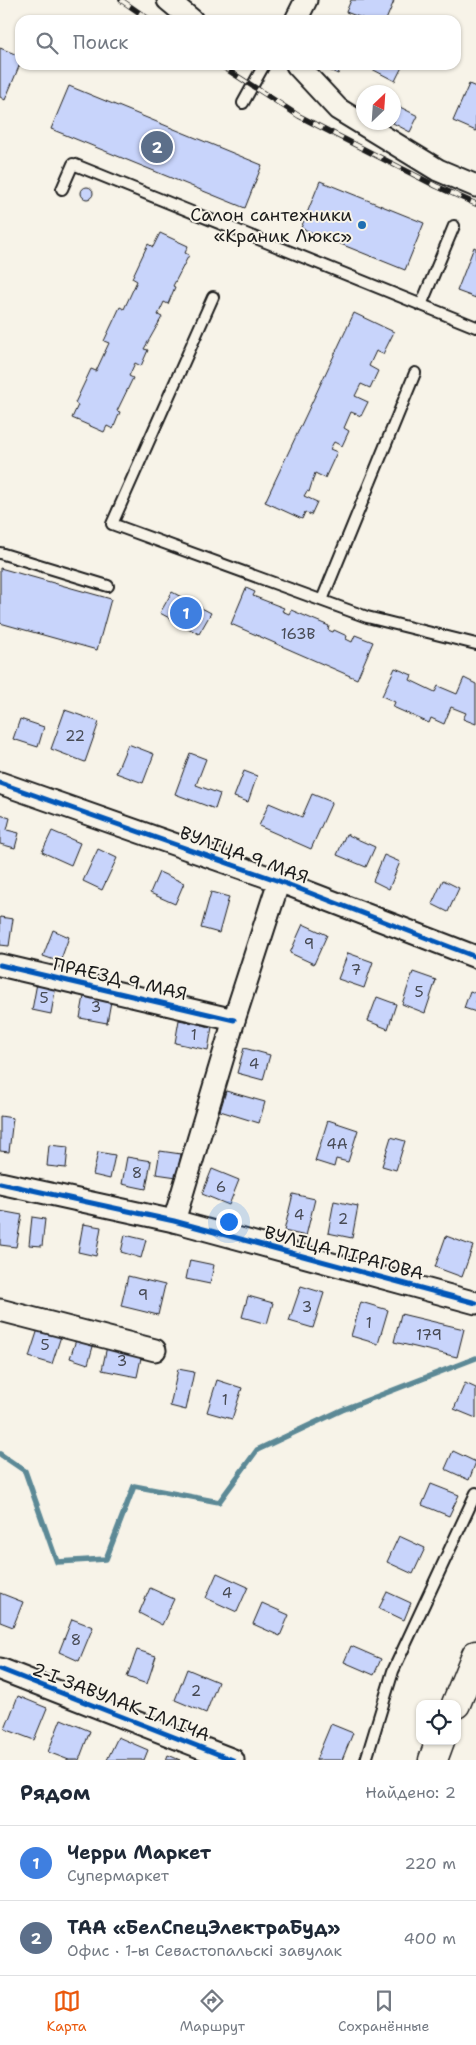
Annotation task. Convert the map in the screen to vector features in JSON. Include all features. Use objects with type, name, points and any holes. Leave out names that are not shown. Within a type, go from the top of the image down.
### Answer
[{"type":"main road","points":[[458,1700],[476,1656]]},
{"type":"main road","points":[[433,1760],[439,1745]]},
{"type":"street","points":[[168,0],[186,15]]},
{"type":"street","points":[[298,15],[306,0]]},
{"type":"street","points":[[302,70],[338,109],[438,170],[476,186]]},
{"type":"street","name":"ВУЛІЦА 9 МАЯ","points":[[0,783],[279,881],[476,957]]},
{"type":"street","points":[[174,1221],[234,1020],[279,881]]},
{"type":"street","name":"ПРАЕЗД 9 МАЯ","points":[[0,965],[234,1020]]},
{"type":"street","name":"ВУЛІЦА ПІРАГОВА","points":[[0,1183],[174,1221],[476,1302]]},
{"type":"street","points":[[0,1310],[155,1350]]},
{"type":"street","name":"2-І ЗАВУЛАК ІЛЛІЧА","points":[[0,1669],[233,1760]]},
{"type":"lane","points":[[243,102],[261,70]]},
{"type":"lane","points":[[62,188],[73,164],[476,327]]},
{"type":"lane","points":[[421,305],[454,226]]},
{"type":"lane","points":[[213,297],[112,524],[368,617],[476,644]]},
{"type":"lane","points":[[322,600],[415,374]]},
{"type":"lane","points":[[0,553],[108,586]]},
{"type":"lane","points":[[366,1760],[393,1671],[476,1493]]},
{"type":"building","points":[[351,0],[394,1],[388,15],[354,15],[346,12]]},
{"type":"building","points":[[0,48],[15,54],[15,70],[18,70],[5,100],[0,97]]},
{"type":"building","points":[[329,70],[340,70],[338,74]]},
{"type":"building","points":[[374,70],[400,70],[395,81]]},
{"type":"building","points":[[469,84],[476,87],[476,131],[453,121]]},
{"type":"building","points":[[69,86],[262,165],[245,208],[51,129]]},
{"type":"building","points":[[401,108],[418,116],[410,132],[401,127]]},
{"type":"building","name":"Салон сантехники «Краник Люкс»","points":[[320,181],[424,223],[405,270],[301,228]]},
{"type":"building","points":[[89,187],[92,188],[92,198],[85,199],[82,198],[81,191],[82,188]]},
{"type":"building","points":[[160,233],[188,246],[185,253],[189,255],[173,286],[175,287],[168,304],[164,302],[158,315],[162,317],[144,349],[148,350],[141,366],[135,363],[129,376],[133,378],[117,411],[120,412],[113,429],[107,426],[104,432],[72,418],[78,405],[75,403],[91,369],[96,371],[109,343],[104,341],[120,307],[124,309],[137,281],[132,278],[148,244],[153,247]]},
{"type":"building","points":[[474,247],[476,248],[476,298],[457,291]]},
{"type":"building","points":[[354,313],[394,332],[383,354],[376,351],[369,366],[378,371],[370,388],[361,384],[355,396],[368,402],[361,416],[351,412],[344,428],[349,431],[342,446],[334,442],[330,449],[337,452],[325,478],[315,473],[309,492],[307,491],[304,496],[317,502],[311,515],[305,512],[302,519],[265,502]]},
{"type":"building","points":[[0,568],[111,599],[97,650],[0,623]]},
{"type":"building","points":[[246,588],[255,592],[253,596],[284,608],[282,611],[289,614],[291,610],[329,626],[328,630],[333,632],[334,630],[347,636],[346,639],[352,642],[355,635],[373,642],[357,679],[231,624]]},
{"type":"building","points":[[172,592],[211,613],[199,634],[160,613]]},
{"type":"building","points":[[395,668],[412,675],[410,680],[435,692],[438,686],[457,694],[464,678],[476,684],[476,724],[463,719],[466,713],[451,707],[444,724],[431,718],[429,723],[393,707],[395,702],[382,696]]},
{"type":"building","points":[[65,710],[99,722],[85,762],[51,749]]},
{"type":"building","points":[[20,719],[44,727],[38,747],[13,739]]},
{"type":"building","points":[[128,744],[154,754],[143,783],[116,773]]},
{"type":"building","points":[[190,753],[206,759],[196,785],[220,794],[215,809],[175,794]]},
{"type":"building","points":[[244,771],[257,776],[248,802],[234,797]]},
{"type":"building","points":[[312,794],[332,802],[311,849],[259,826],[269,803],[302,817]]},
{"type":"building","points":[[0,815],[10,818],[7,830],[19,833],[15,848],[0,844]]},
{"type":"building","points":[[52,831],[80,843],[71,865],[42,852]]},
{"type":"building","points":[[346,834],[375,847],[366,867],[337,855]]},
{"type":"building","points":[[98,849],[117,858],[102,890],[83,881]]},
{"type":"building","points":[[384,855],[400,862],[389,889],[373,881]]},
{"type":"building","points":[[159,872],[184,883],[175,904],[150,893]]},
{"type":"building","points":[[443,880],[459,888],[448,912],[432,904]]},
{"type":"building","points":[[211,892],[229,897],[219,933],[201,928]]},
{"type":"building","points":[[0,917],[13,919],[9,946],[0,945]]},
{"type":"building","points":[[303,924],[327,935],[314,964],[290,953]]},
{"type":"building","points":[[53,930],[69,937],[60,962],[43,956]]},
{"type":"building","points":[[348,953],[373,962],[364,988],[338,979]]},
{"type":"building","points":[[413,972],[436,980],[425,1013],[402,1004]]},
{"type":"building","points":[[37,983],[56,986],[51,1014],[32,1010]]},
{"type":"building","points":[[85,991],[112,996],[107,1023],[80,1018]]},
{"type":"building","points":[[470,991],[476,993],[476,1012],[464,1008]]},
{"type":"building","points":[[377,997],[396,1004],[388,1029],[368,1021]]},
{"type":"building","points":[[179,1020],[212,1027],[208,1050],[175,1043]]},
{"type":"building","points":[[244,1048],[270,1055],[263,1080],[237,1073]]},
{"type":"building","points":[[226,1091],[265,1102],[259,1123],[220,1111]]},
{"type":"building","points":[[0,1116],[13,1118],[9,1152],[0,1151]]},
{"type":"building","points":[[328,1120],[358,1130],[348,1162],[336,1159],[334,1167],[315,1161]]},
{"type":"building","points":[[391,1137],[405,1141],[396,1170],[382,1166]]},
{"type":"building","points":[[49,1145],[68,1147],[66,1168],[47,1166]]},
{"type":"building","points":[[160,1151],[181,1154],[177,1177],[156,1174]]},
{"type":"building","points":[[98,1152],[115,1155],[110,1179],[93,1175]]},
{"type":"building","points":[[127,1157],[151,1161],[146,1189],[122,1184]]},
{"type":"building","points":[[212,1169],[239,1180],[229,1205],[202,1194]]},
{"type":"building","points":[[293,1194],[315,1199],[306,1236],[284,1231]]},
{"type":"building","points":[[334,1201],[358,1206],[352,1238],[328,1233]]},
{"type":"building","points":[[0,1211],[22,1215],[16,1247],[0,1245]]},
{"type":"building","points":[[32,1217],[45,1219],[42,1246],[29,1245]]},
{"type":"building","points":[[83,1224],[101,1227],[96,1256],[78,1252]]},
{"type":"building","points":[[125,1235],[146,1240],[141,1258],[121,1252]]},
{"type":"building","points":[[446,1236],[473,1246],[462,1277],[435,1267]]},
{"type":"building","points":[[190,1260],[214,1265],[210,1284],[186,1279]]},
{"type":"building","points":[[128,1276],[165,1285],[158,1315],[121,1306]]},
{"type":"building","points":[[301,1286],[324,1293],[313,1328],[289,1321]]},
{"type":"building","points":[[248,1296],[273,1303],[267,1324],[242,1317]]},
{"type":"building","points":[[361,1302],[388,1310],[378,1344],[351,1336]]},
{"type":"building","points":[[401,1314],[464,1329],[457,1357],[394,1342]]},
{"type":"building","points":[[39,1326],[62,1333],[52,1364],[29,1357]]},
{"type":"building","points":[[77,1337],[94,1343],[88,1364],[70,1358]]},
{"type":"building","points":[[107,1346],[142,1353],[137,1377],[102,1370]]},
{"type":"building","points":[[178,1369],[194,1372],[186,1410],[170,1406]]},
{"type":"building","points":[[217,1380],[242,1388],[232,1419],[207,1412]]},
{"type":"building","points":[[465,1383],[476,1388],[476,1418],[454,1409]]},
{"type":"building","points":[[453,1451],[476,1462],[469,1480],[445,1469]]},
{"type":"building","points":[[431,1484],[459,1495],[449,1516],[422,1505]]},
{"type":"building","points":[[399,1536],[425,1548],[413,1574],[387,1562]]},
{"type":"building","points":[[217,1573],[248,1587],[237,1612],[206,1598]]},
{"type":"building","points":[[150,1588],[174,1599],[162,1625],[139,1613]]},
{"type":"building","points":[[387,1592],[411,1603],[404,1620],[379,1608]]},
{"type":"building","points":[[0,1593],[23,1602],[13,1627],[0,1622]]},
{"type":"building","points":[[262,1603],[289,1615],[280,1636],[253,1624]]},
{"type":"building","points":[[72,1619],[93,1627],[79,1661],[59,1652]]},
{"type":"building","points":[[351,1646],[381,1659],[374,1675],[344,1662]]},
{"type":"building","points":[[137,1650],[156,1656],[147,1684],[127,1677]]},
{"type":"building","points":[[187,1669],[218,1682],[206,1713],[175,1700]]},
{"type":"building","points":[[18,1696],[47,1708],[34,1740],[5,1729]]},
{"type":"building","points":[[61,1719],[90,1731],[79,1760],[69,1760],[48,1752]]},
{"type":"building","points":[[331,1724],[353,1733],[342,1760],[316,1760]]},
{"type":"building","points":[[118,1737],[148,1750],[144,1760],[107,1760]]},
{"type":"building","points":[[168,1755],[180,1760],[166,1760]]},
{"type":"waterway","points":[[0,1454],[25,1471],[57,1562],[106,1559],[134,1486],[219,1502],[257,1450],[342,1410],[476,1358]]},
{"type":"railway","points":[[121,0],[143,15]]},
{"type":"railway","points":[[228,70],[299,116],[436,186],[476,204]]},
{"type":"cycle path","points":[[0,783],[279,881],[476,957]]},
{"type":"cycle path","points":[[0,965],[234,1020]]},
{"type":"cycle path","points":[[0,1183],[174,1221],[476,1303]]},
{"type":"cycle path","points":[[0,1669],[233,1760]]},
{"type":"place","name":"ТАА «БелСпецЭлектраБуд»","points":[[157,147]]},
{"type":"place","name":"Салон сантехники «Краник Люкс»","points":[[362,225]]},
{"type":"place","name":"Черри Маркет","points":[[186,613]]}]
